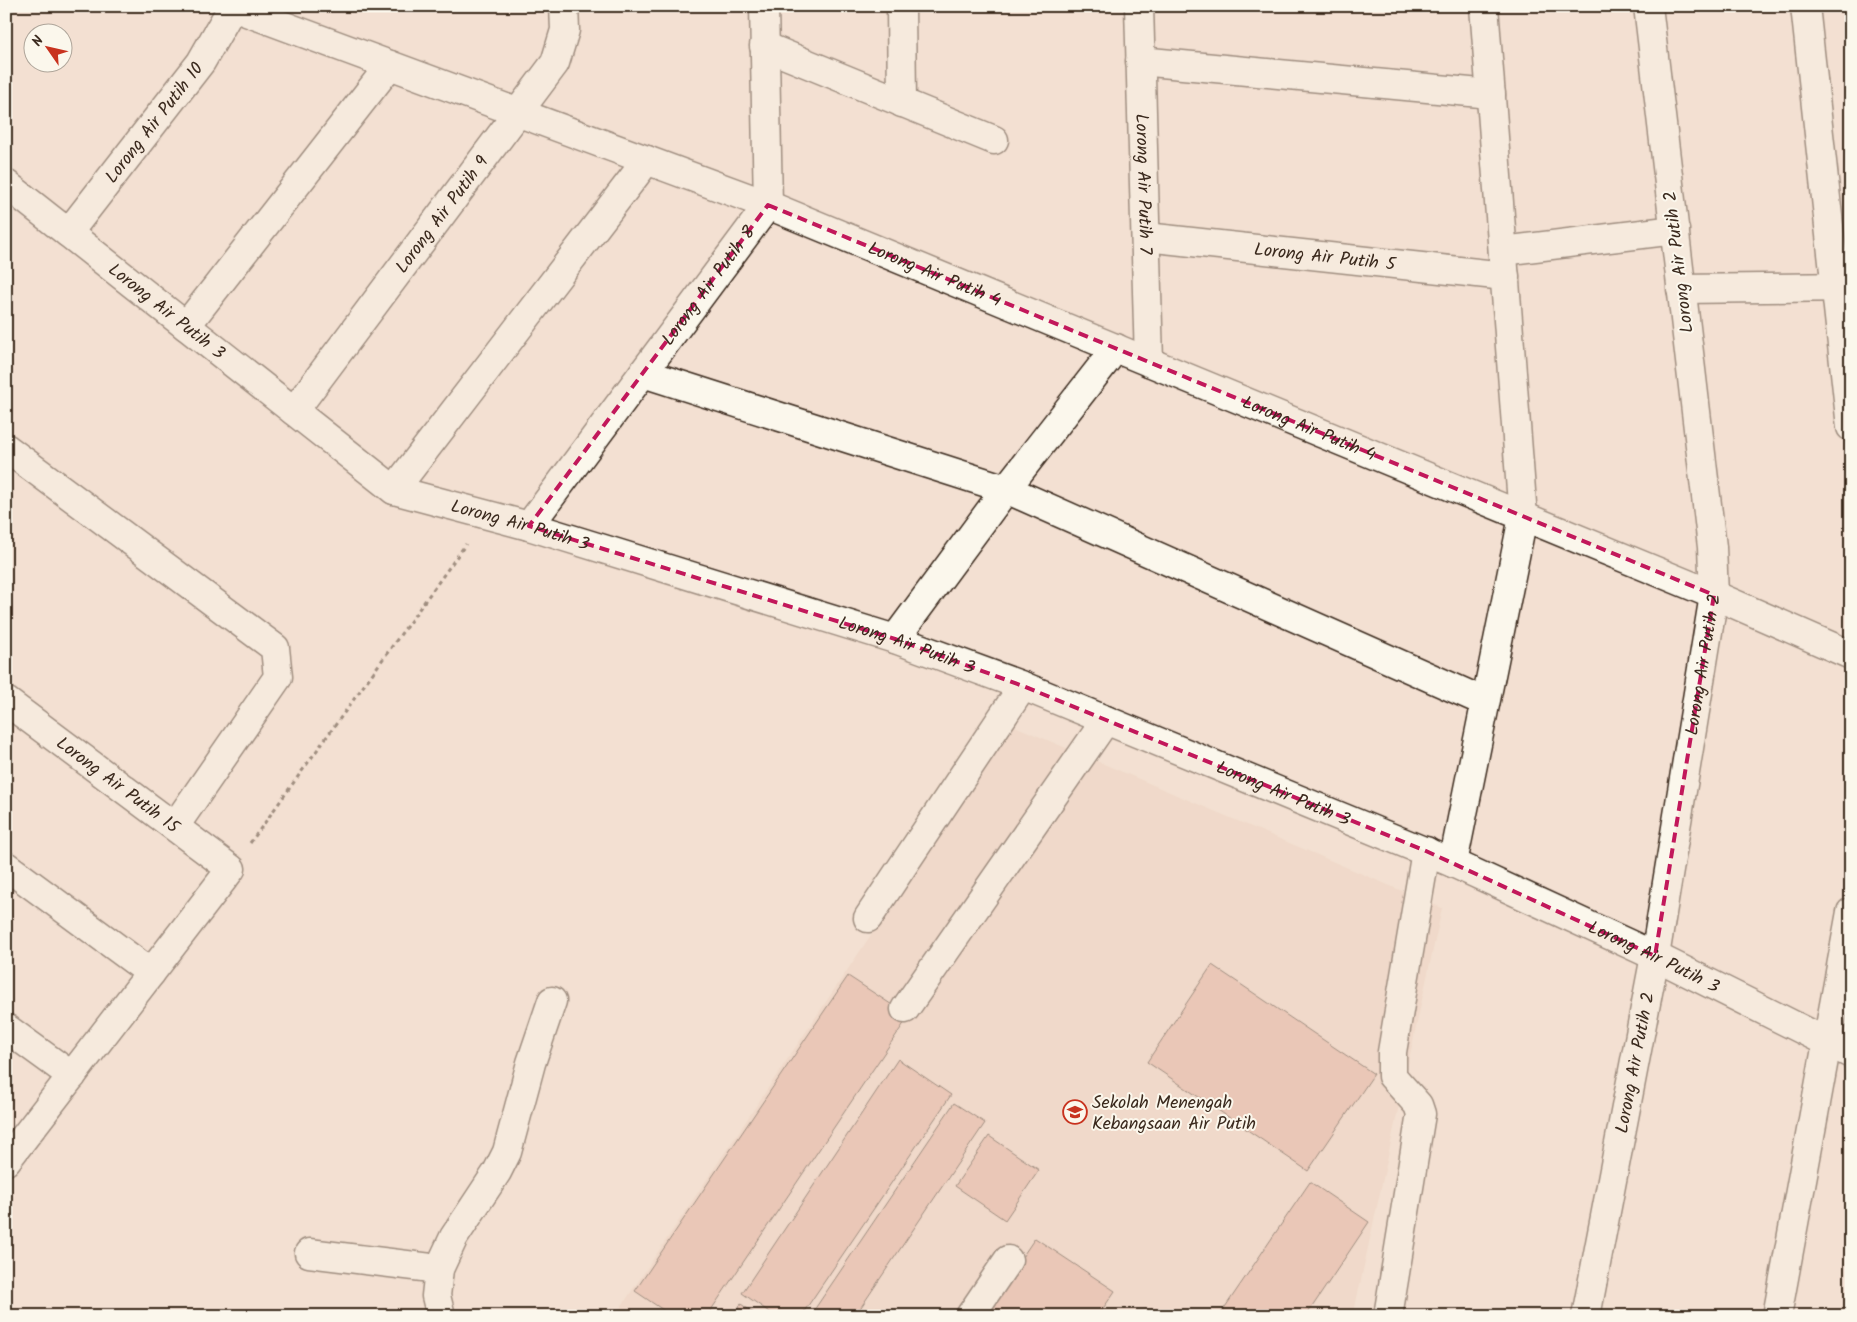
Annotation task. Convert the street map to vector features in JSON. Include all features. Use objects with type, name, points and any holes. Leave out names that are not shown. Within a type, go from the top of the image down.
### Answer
[{"type":"street","name":"Lorong Air Putih 9","points":[[294,411],[555,63],[565,30],[564,6]]},
{"type":"street","points":[[764,6],[768,205]]},
{"type":"street","points":[[901,6],[902,103]]},
{"type":"street","name":"Lorong Air Putih 7","points":[[1139,6],[1149,362]]},
{"type":"street","points":[[1453,863],[1523,517],[1484,6]]},
{"type":"street","name":"Lorong Air Putih 2","points":[[1586,1316],[1655,956],[1714,594],[1712,547],[1648,6]]},
{"type":"street","points":[[1805,6],[1843,288],[1851,427]]},
{"type":"street","name":"Lorong Air Putih 4","points":[[233,7],[768,205],[1714,594],[1851,656]]},
{"type":"street","name":"Lorong Air Putih 10","points":[[68,233],[201,62],[233,7]]},
{"type":"street","points":[[764,46],[994,140]]},
{"type":"street","points":[[1140,61],[1491,94]]},
{"type":"street","points":[[186,326],[390,65]]},
{"type":"street","points":[[394,490],[647,160]]},
{"type":"street","name":"Lorong Air Putih 3","points":[[6,184],[394,490],[529,526],[895,639],[1023,686],[1426,851],[1655,956],[1851,1054]]},
{"type":"street","name":"Lorong Air Putih 8","points":[[529,526],[768,205]]},
{"type":"street","name":"Lorong Air Putih 5","points":[[1146,237],[1504,263],[1675,230]]},
{"type":"street","points":[[1681,289],[1843,288]]},
{"type":"street","points":[[895,639],[1006,489],[1116,348]]},
{"type":"street","points":[[643,372],[1006,489],[1485,702]]},
{"type":"street","points":[[6,448],[275,648],[278,676],[176,826]]},
{"type":"street","points":[[868,918],[1023,686]]},
{"type":"street","name":"Lorong Air Putih 15","points":[[10,712],[176,826],[231,870]]},
{"type":"street","points":[[905,1009],[1106,720]]},
{"type":"street","points":[[1388,1316],[1421,1114],[1418,1105],[1392,1076],[1392,1052],[1426,851]]},
{"type":"street","points":[[6,866],[151,973]]},
{"type":"street","points":[[6,1162],[231,870]]},
{"type":"street","points":[[1777,1316],[1826,1040],[1851,912]]},
{"type":"street","points":[[441,1316],[436,1296],[439,1269],[454,1237],[497,1172],[507,1152],[531,1063],[552,1001]]},
{"type":"street","points":[[6,1028],[72,1076]]},
{"type":"street","points":[[309,1253],[439,1269]]},
{"type":"street","points":[[970,1316],[1008,1260]]},
{"type":"path","points":[[231,870],[487,515]]},
{"type":"highlighted area","points":[[768,205],[1714,595],[1655,956],[1426,851],[1023,686],[895,639],[529,526]]},
{"type":"shaded area","name":"Sekolah Menengah Kebangsaan Air Putih","points":[[1012,725],[1442,908],[1353,1316],[615,1316]]},
{"type":"building","points":[[1212,965],[1374,1074],[1308,1171],[1147,1062]]},
{"type":"building","points":[[848,976],[909,1016],[707,1316],[672,1316],[635,1291]]},
{"type":"building","points":[[898,1059],[951,1095],[801,1316],[775,1316],[742,1293]]},
{"type":"building","points":[[954,1103],[985,1123],[855,1316],[810,1316]]},
{"type":"building","points":[[989,1136],[1039,1170],[1005,1220],[955,1186]]},
{"type":"building","points":[[1310,1182],[1369,1222],[1306,1316],[1219,1316]]},
{"type":"building","points":[[1035,1238],[1115,1291],[1098,1316],[982,1316]]},
{"type":"building","points":[[741,1304],[758,1316],[733,1316]]},
{"type":"place","name":"Sekolah Menengah Kebangsaan Air Putih","points":[[1075,1112]]}]
